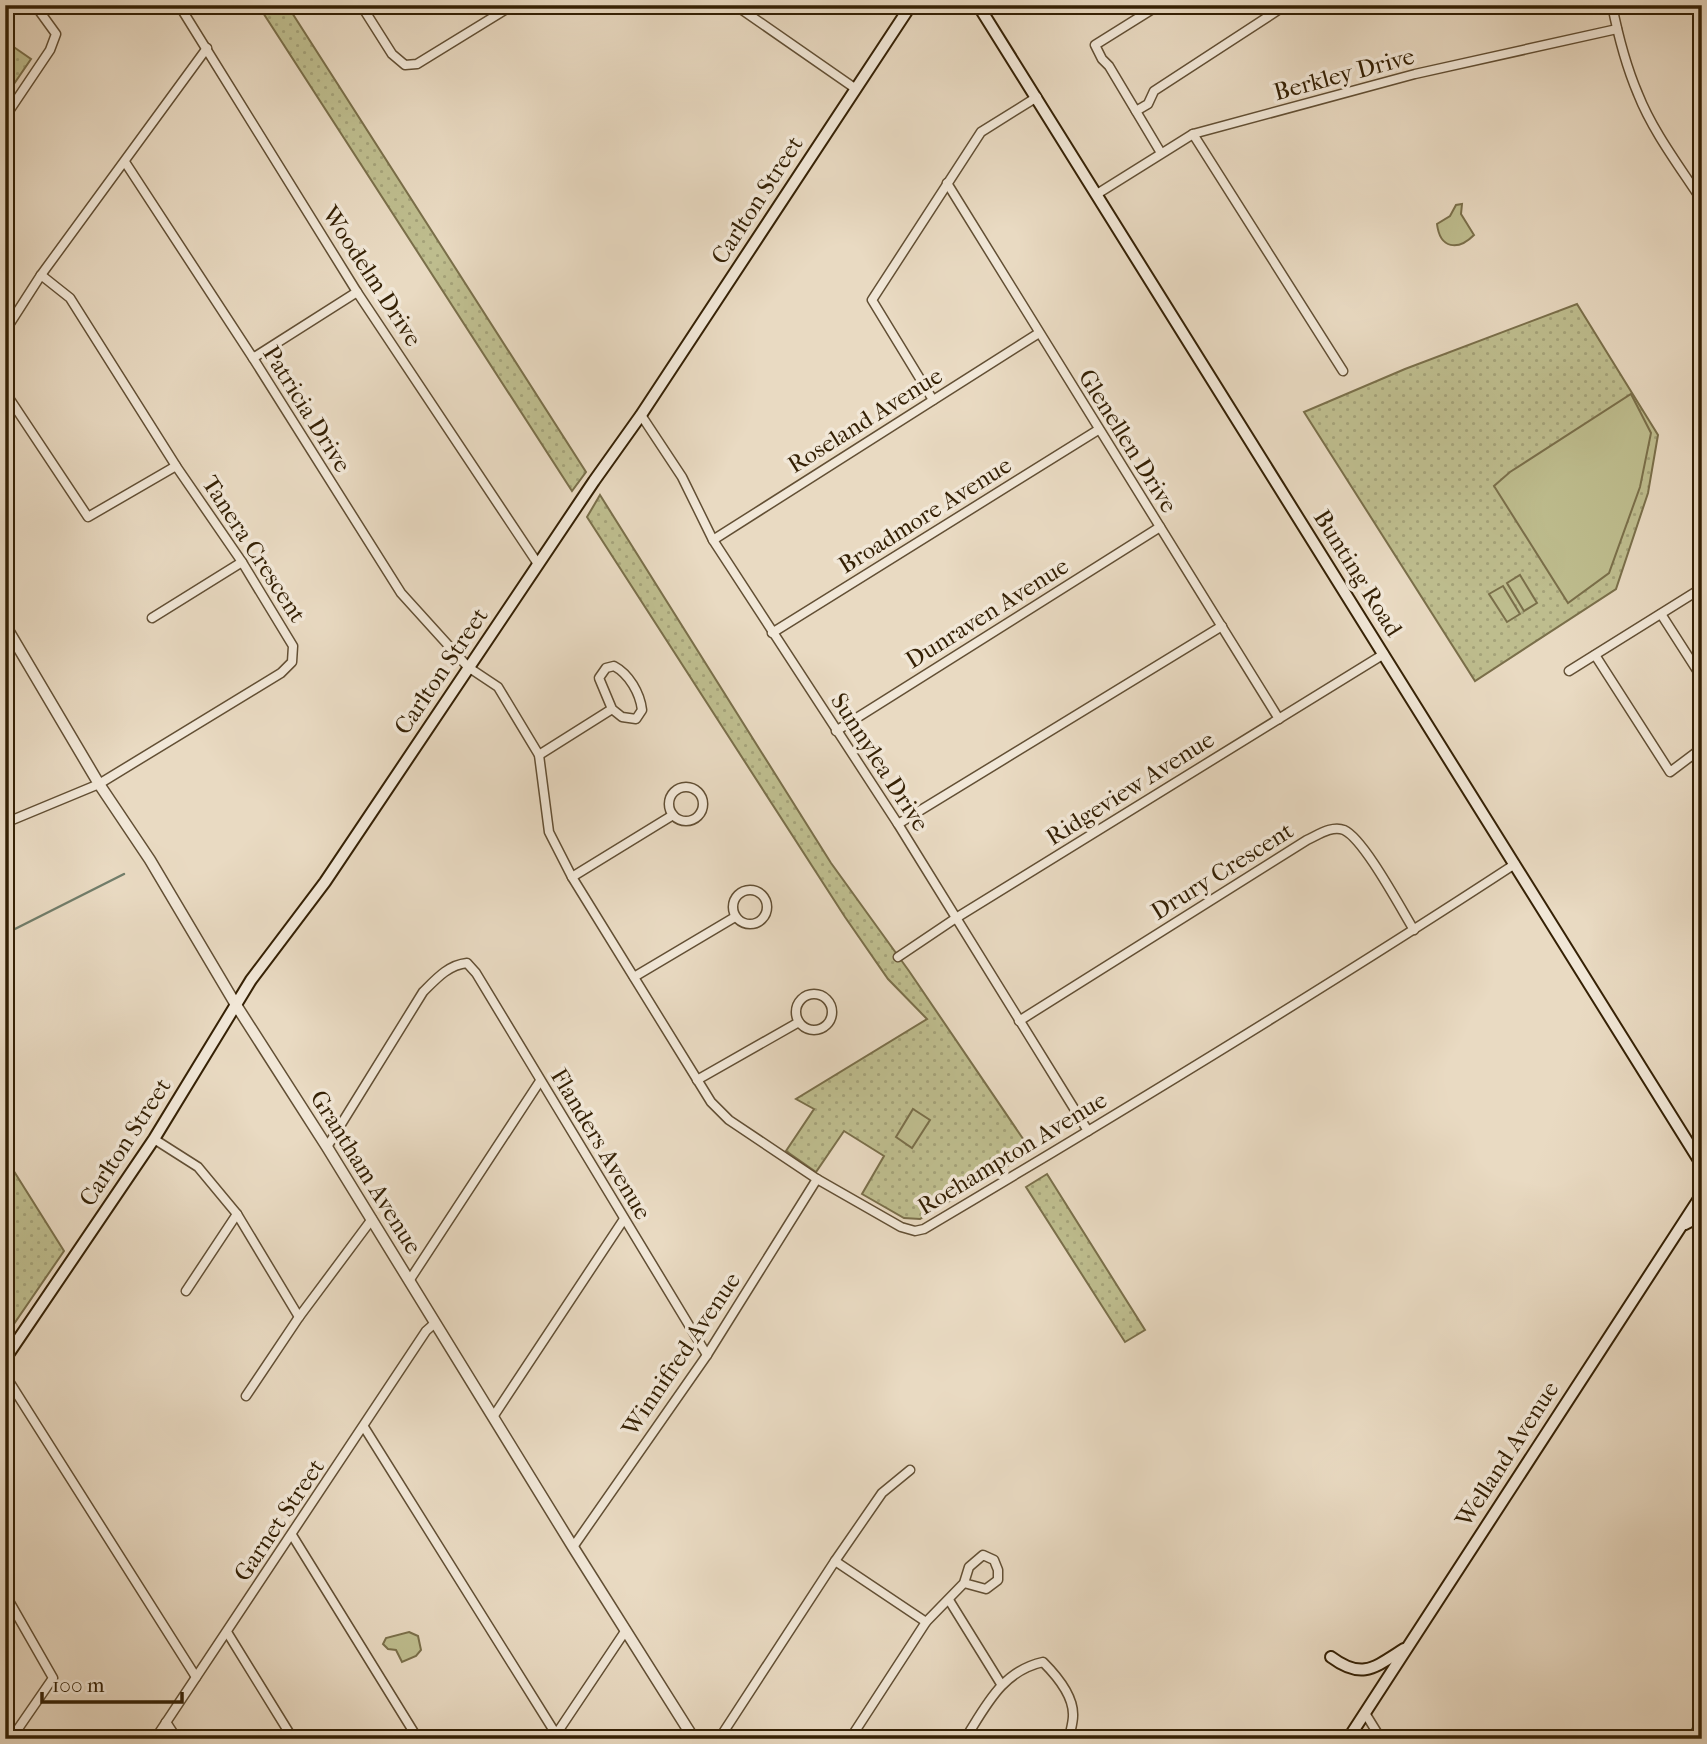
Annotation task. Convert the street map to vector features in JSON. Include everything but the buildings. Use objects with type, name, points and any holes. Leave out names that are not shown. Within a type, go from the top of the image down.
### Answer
[{"type":"main road","name":"Carlton Street","points":[[5,1359],[154,1139],[251,980],[325,882],[641,415],[911,5]]},
{"type":"main road","name":"Bunting Road","points":[[978,5],[1702,1165]]},
{"type":"main road","points":[[1682,1132],[1702,1145]]},
{"type":"main road","name":"Welland Avenue","points":[[1348,1739],[1702,1194]]},
{"type":"main road","points":[[1680,1227],[1702,1215]]},
{"type":"main road","points":[[1331,1657],[1347,1669],[1360,1671],[1380,1664],[1406,1648]]},
{"type":"street","points":[[5,117],[50,50],[56,34],[35,5]]},
{"type":"street","name":"Woodelm Drive","points":[[179,5],[357,292],[538,564]]},
{"type":"street","points":[[361,5],[392,54],[405,65],[417,64],[513,5]]},
{"type":"street","points":[[1159,5],[1095,45],[1161,153]]},
{"type":"street","points":[[1136,111],[1148,104],[1154,92],[1286,5]]},
{"type":"street","points":[[1612,5],[1638,94],[1648,115],[1702,201]]},
{"type":"street","points":[[740,6],[856,89]]},
{"type":"street","name":"Berkley Drive","points":[[1097,194],[1193,134],[1415,74],[1617,29]]},
{"type":"street","points":[[6,328],[41,275],[207,48]]},
{"type":"street","points":[[933,400],[872,300],[981,132],[1037,97]]},
{"type":"street","points":[[1193,134],[1343,371]]},
{"type":"street","name":"Patricia Drive","points":[[125,162],[401,593],[468,667]]},
{"type":"street","name":"Glenellen Drive","points":[[947,183],[1279,719]]},
{"type":"street","name":"Tanera Crescent","points":[[41,275],[70,298],[242,562],[293,646],[292,662],[281,673],[99,784]]},
{"type":"street","points":[[253,358],[357,292]]},
{"type":"street","name":"Roseland Avenue","points":[[713,540],[1039,334]]},
{"type":"street","points":[[5,392],[88,517],[177,466]]},
{"type":"street","name":"Sunnylea Drive","points":[[641,415],[682,477],[713,540],[898,824],[1088,1131]]},
{"type":"street","name":"Broadmore Avenue","points":[[772,633],[1098,430]]},
{"type":"street","name":"Dunraven Avenue","points":[[836,730],[1160,527]]},
{"type":"street","points":[[152,618],[242,562]]},
{"type":"street","points":[[1569,671],[1702,588]]},
{"type":"street","points":[[1661,614],[1702,678]]},
{"type":"street","name":"Grantham Avenue","points":[[6,626],[99,784],[150,860],[236,1005],[694,1739]]},
{"type":"street","points":[[898,824],[1222,626]]},
{"type":"street","name":"Ridgeview Avenue","points":[[898,957],[956,918],[1384,654]]},
{"type":"street","points":[[1595,655],[1670,772],[1702,748]]},
{"type":"street","points":[[614,666],[622,671],[640,697],[642,710],[636,719],[622,717],[612,709],[599,678],[606,668],[614,666]]},
{"type":"street","name":"Roehampton Avenue","points":[[468,667],[498,687],[539,755],[549,832],[572,877],[711,1102],[729,1120],[817,1180],[901,1227],[915,1231],[924,1229],[1088,1131],[1414,930],[1514,864]]},
{"type":"street","points":[[539,755],[612,709]]},
{"type":"street","points":[[5,823],[99,784]]},
{"type":"street","points":[[688,786],[699,791],[703,807],[698,817],[682,821],[673,815],[669,798],[677,789],[688,786]]},
{"type":"street","points":[[572,877],[673,815]]},
{"type":"street","name":"Drury Crescent","points":[[1019,1021],[1307,840],[1329,830],[1345,830],[1359,842],[1414,930]]},
{"type":"street","points":[[750,890],[764,898],[767,908],[760,922],[745,924],[735,917],[733,902],[739,893],[750,890]]},
{"type":"street","points":[[634,977],[735,917]]},
{"type":"street","name":"Flanders Avenue","points":[[327,1147],[423,992],[438,976],[457,964],[467,963],[476,973],[707,1355]]},
{"type":"street","points":[[814,995],[828,1002],[831,1018],[824,1027],[808,1029],[799,1022],[797,1007],[804,998],[814,995]]},
{"type":"street","points":[[697,1080],[799,1022]]},
{"type":"street","points":[[409,1281],[540,1081]]},
{"type":"street","points":[[154,1139],[198,1167],[237,1214],[299,1317]]},
{"type":"street","name":"Winnifred Avenue","points":[[573,1547],[707,1355],[817,1180]]},
{"type":"street","points":[[187,1291],[237,1214]]},
{"type":"street","points":[[246,1396],[299,1317],[372,1219]]},
{"type":"street","points":[[493,1416],[624,1219]]},
{"type":"street","name":"Garnet Street","points":[[155,1739],[426,1331],[435,1323]]},
{"type":"street","points":[[5,1375],[196,1677]]},
{"type":"street","points":[[364,1427],[556,1737],[626,1630]]},
{"type":"street","points":[[719,1739],[882,1493],[910,1470]]},
{"type":"street","points":[[292,1535],[418,1739]]},
{"type":"street","points":[[850,1739],[926,1622],[964,1583],[969,1567],[983,1555],[994,1560],[998,1580],[986,1588],[964,1583]]},
{"type":"street","points":[[835,1561],[926,1622]]},
{"type":"street","points":[[5,1594],[52,1678],[11,1739]]},
{"type":"street","points":[[948,1600],[1001,1684]]},
{"type":"street","points":[[227,1632],[293,1739]]},
{"type":"street","points":[[965,1739],[1001,1684],[1027,1666],[1043,1662],[1069,1697],[1073,1715],[1069,1739]]},
{"type":"street","points":[[1365,1713],[1381,1739]]},
{"type":"street","points":[[166,1722],[177,1739]]},
{"type":"shaded area","points":[[258,5],[287,5],[586,472],[572,491]]},
{"type":"shaded area","points":[[5,41],[31,59],[5,97]]},
{"type":"shaded area","points":[[1462,204],[1461,214],[1474,235],[1462,244],[1451,245],[1442,239],[1437,224],[1450,216],[1456,205]]},
{"type":"shaded area","points":[[1577,304],[1658,435],[1648,493],[1616,589],[1475,681],[1304,412],[1405,369]]},
{"type":"shaded area","points":[[1631,394],[1651,433],[1640,487],[1609,573],[1568,603],[1494,486],[1510,472]]},
{"type":"shaded area","points":[[600,495],[831,863],[909,971],[1030,1149],[1014,1162],[920,1219],[904,1218],[862,1194],[884,1156],[844,1131],[816,1172],[786,1151],[814,1109],[796,1099],[927,1019],[888,979],[845,917],[587,517]]},
{"type":"shaded area","points":[[1520,575],[1537,603],[1524,611],[1507,583]]},
{"type":"shaded area","points":[[1503,586],[1520,614],[1507,622],[1489,594]]},
{"type":"shaded area","points":[[913,1109],[930,1120],[912,1148],[896,1137]]},
{"type":"shaded area","points":[[5,1157],[64,1251],[5,1337]]},
{"type":"shaded area","points":[[1047,1174],[1145,1330],[1125,1342],[1026,1187]]},
{"type":"shaded area","points":[[409,1632],[418,1636],[421,1650],[416,1656],[402,1662],[396,1650],[388,1649],[383,1644],[386,1638]]},
{"type":"waterway","points":[[5,934],[124,874]]},
{"type":"waterway","points":[[1686,1739],[1702,1714]]}]
